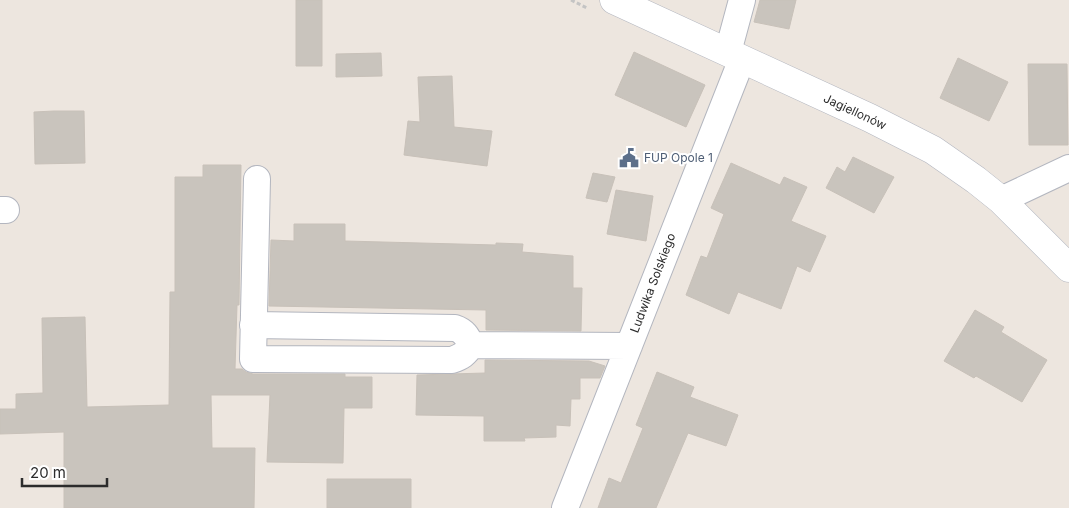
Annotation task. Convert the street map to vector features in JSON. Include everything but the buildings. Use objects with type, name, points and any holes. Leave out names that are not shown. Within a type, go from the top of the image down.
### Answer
[{"type":"street","name":"Ludwika Solskiego","points":[[565,508],[629,346],[735,55],[742,0]]},
{"type":"street","name":"Jagiellonów","points":[[603,6],[735,55],[870,118],[933,150],[1001,200],[1069,268]]},
{"type":"street","points":[[1001,200],[1069,168]]},
{"type":"street","points":[[257,179],[253,359],[452,360],[460,358],[471,345]]},
{"type":"street","points":[[254,325],[455,328],[461,330],[471,345]]},
{"type":"street","points":[[471,345],[629,346]]},
{"type":"path","points":[[571,0],[603,6]]},
{"type":"place","name":"FUP Opole 1","points":[[629,158]]}]
